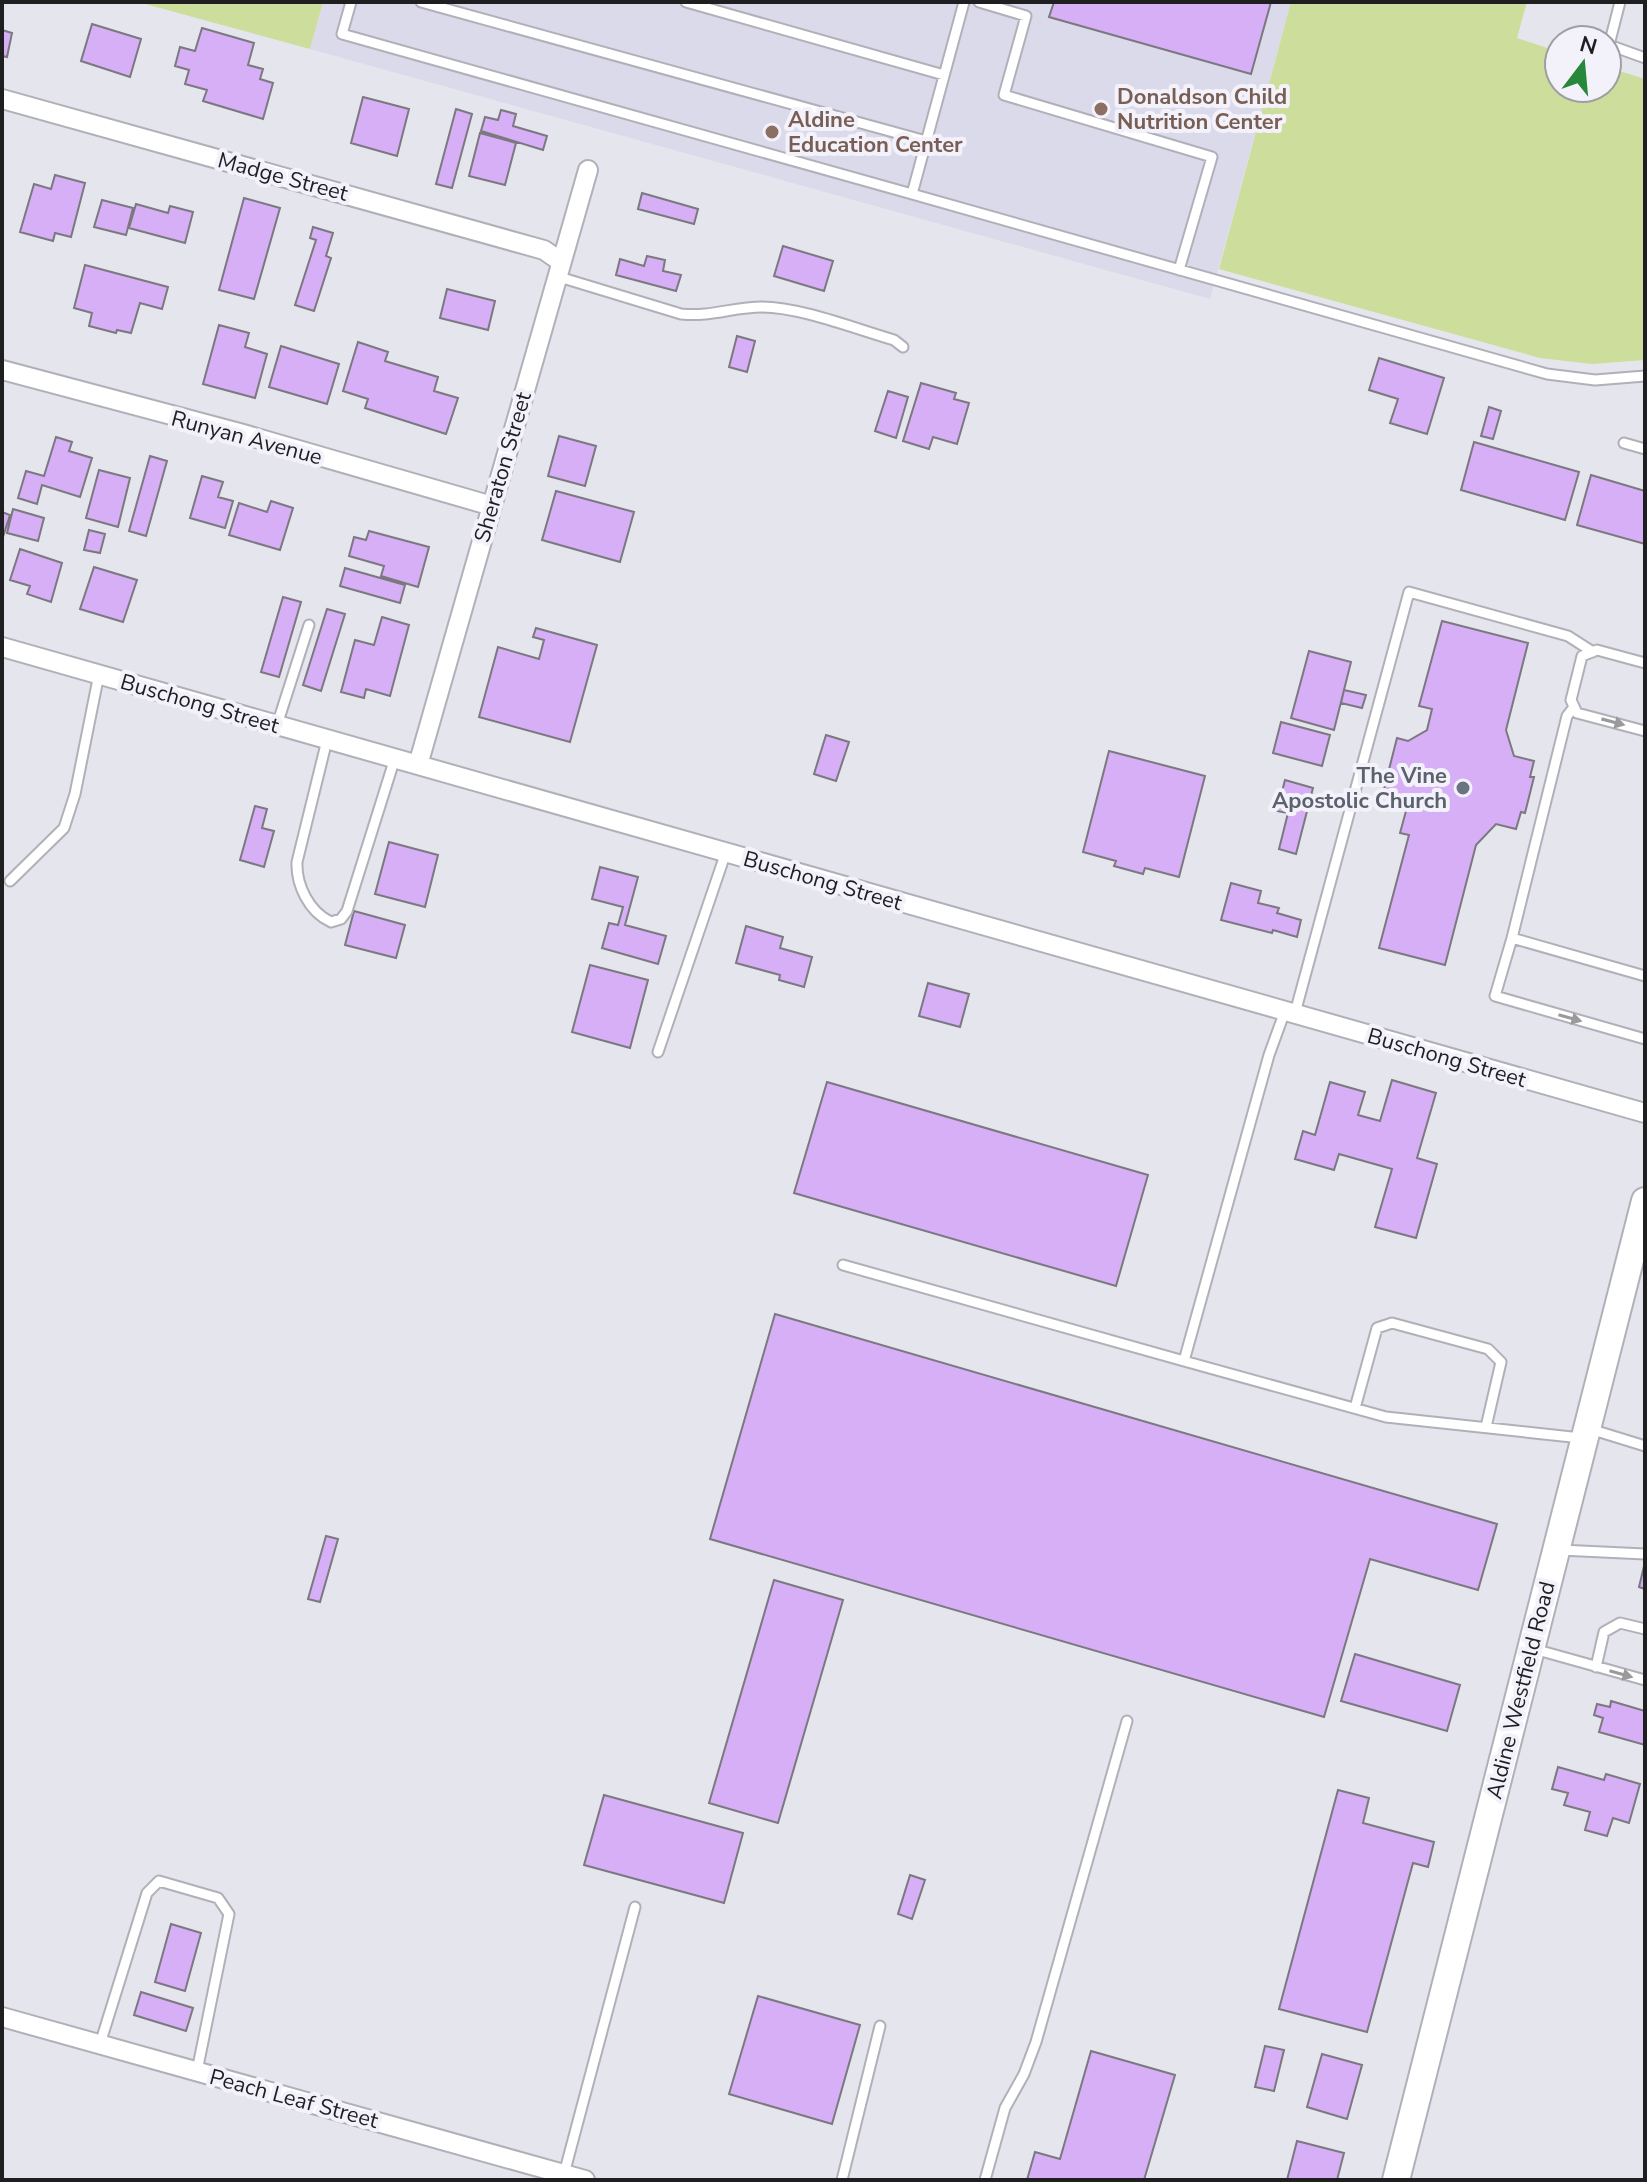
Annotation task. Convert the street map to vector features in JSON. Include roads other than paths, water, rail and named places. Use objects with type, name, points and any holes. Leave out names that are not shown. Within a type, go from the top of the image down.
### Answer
[{"type":"main road","name":"Aldine Westfield Road","points":[[1396,2180],[1645,1201]]},
{"type":"street","name":"Madge Street","points":[[2,99],[544,250],[558,268]]},
{"type":"street","name":"Sheraton Street","points":[[418,765],[588,170]]},
{"type":"street","name":"Runyan Avenue","points":[[2,370],[243,434],[492,506]]},
{"type":"street","name":"Buschong Street","points":[[2,647],[1645,1113]]},
{"type":"street","name":"Peach Leaf Street","points":[[2,2017],[556,2175],[585,2180]]},
{"type":"lane","points":[[351,2],[342,34],[1547,374],[1595,380],[1645,376]]},
{"type":"lane","points":[[421,2],[926,141]]},
{"type":"lane","points":[[686,2],[944,75]]},
{"type":"lane","points":[[912,194],[964,2]]},
{"type":"lane","points":[[979,2],[1026,16],[1004,95],[1212,157],[1179,270]]},
{"type":"lane","points":[[1620,2],[1609,45],[1645,58]]},
{"type":"lane","points":[[558,268],[681,314],[699,316],[760,307],[780,309],[894,340],[903,347]]},
{"type":"lane","points":[[1624,443],[1645,449]]},
{"type":"lane","points":[[1184,1361],[1269,1055],[1290,1012],[1409,592],[1568,636],[1593,652]]},
{"type":"lane","points":[[277,725],[309,625]]},
{"type":"lane","points":[[1645,663],[1597,650],[1582,656],[1571,700],[1577,713],[1645,731]]},
{"type":"lane","points":[[10,881],[64,828],[75,794],[99,674]]},
{"type":"lane","points":[[1574,707],[1567,716],[1495,996],[1645,1039]]},
{"type":"lane","points":[[327,739],[296,877],[301,890],[320,917],[331,922],[341,919],[347,911],[395,758]]},
{"type":"lane","points":[[658,1052],[726,852]]},
{"type":"lane","points":[[1512,938],[1645,976]]},
{"type":"lane","points":[[843,1265],[1386,1417],[1586,1433],[1645,1446]]},
{"type":"lane","points":[[1355,1408],[1377,1328],[1392,1323],[1488,1349],[1501,1362],[1486,1427]]},
{"type":"lane","points":[[1556,1550],[1645,1554]]},
{"type":"lane","points":[[1596,1667],[1604,1632],[1620,1623],[1645,1629]]},
{"type":"lane","points":[[1531,1649],[1645,1680]]},
{"type":"lane","points":[[985,2180],[1005,2108],[1024,2074],[1036,2042],[1127,1721]]},
{"type":"lane","points":[[100,2044],[147,1893],[159,1881],[189,1889],[218,1898],[229,1914],[197,2071]]},
{"type":"lane","points":[[556,2175],[635,1907]]},
{"type":"lane","points":[[842,2180],[880,2026]]},
{"type":"place","name":"Donaldson Child Nutrition Center","points":[[1101,109]]},
{"type":"place","name":"Aldine Education Center","points":[[772,132]]},
{"type":"place","name":"The Vine Apostolic Church","points":[[1463,788]]}]
